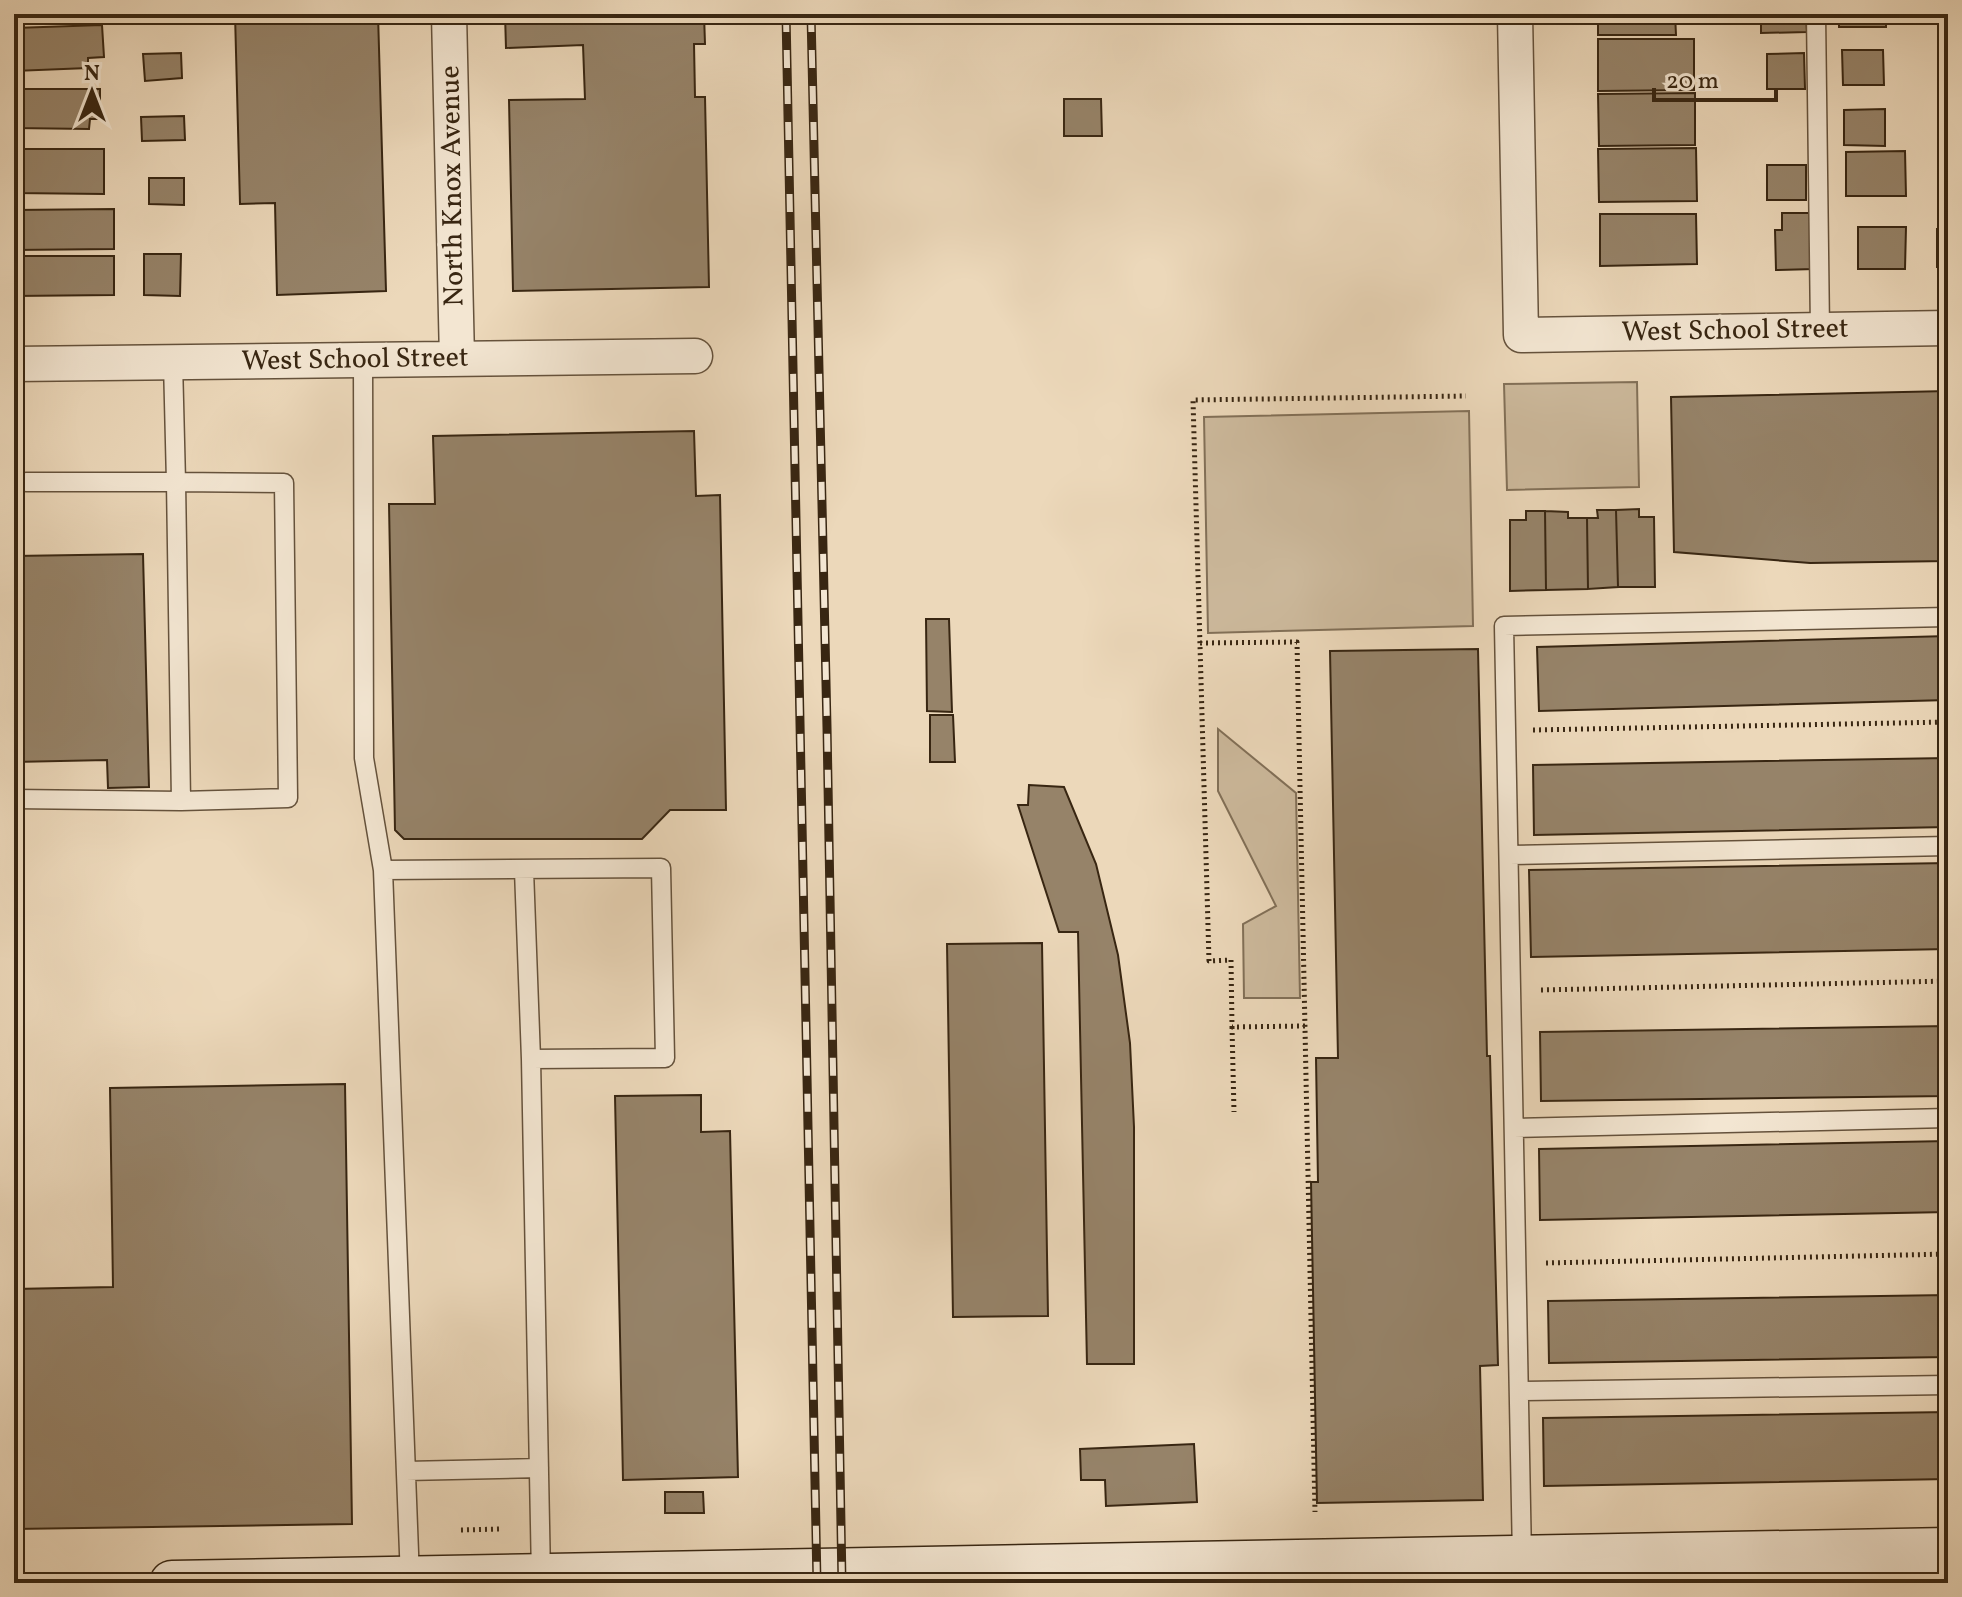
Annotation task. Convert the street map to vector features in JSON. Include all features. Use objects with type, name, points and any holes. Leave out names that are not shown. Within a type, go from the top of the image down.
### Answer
[{"type":"main road","points":[[172,1583],[541,1576],[1446,1571],[1948,1550]]},
{"type":"street","name":"North Knox Avenue","points":[[449,14],[457,359]]},
{"type":"street","name":"West School Street","points":[[1515,14],[1521,335],[1948,328]]},
{"type":"street","name":"West School Street","points":[[14,364],[695,356]]},
{"type":"lane","points":[[1816,14],[1820,330]]},
{"type":"lane","points":[[363,360],[364,758],[383,870],[410,1579]]},
{"type":"lane","points":[[173,362],[181,801]]},
{"type":"lane","points":[[14,799],[181,801],[288,798],[284,483],[26,482]]},
{"type":"lane","points":[[1543,1566],[1519,1391],[1504,626],[1948,617]]},
{"type":"lane","points":[[1509,855],[1948,846]]},
{"type":"lane","points":[[383,870],[661,868],[665,1058],[531,1059]]},
{"type":"lane","points":[[524,870],[531,1059],[541,1576]]},
{"type":"lane","points":[[1514,1128],[1948,1118]]},
{"type":"lane","points":[[1519,1391],[1948,1385]]},
{"type":"lane","points":[[406,1471],[539,1468]]},
{"type":"path","points":[[1234,1112],[1231,960],[1209,961],[1193,400],[1466,396]]},
{"type":"path","points":[[1200,643],[1297,642],[1315,1512]]},
{"type":"path","points":[[1506,731],[1948,722]]},
{"type":"path","points":[[1511,990],[1948,981]]},
{"type":"path","points":[[1232,1027],[1305,1026]]},
{"type":"path","points":[[1517,1263],[1948,1254]]},
{"type":"path","points":[[461,1530],[501,1529]]},
{"type":"shaded area","points":[[1637,382],[1639,487],[1507,490],[1504,384]]},
{"type":"shaded area","points":[[1469,411],[1473,626],[1208,633],[1204,417]]},
{"type":"shaded area","points":[[1218,729],[1296,793],[1300,998],[1244,998],[1243,924],[1276,906],[1218,791]]},
{"type":"building","points":[[148,14],[183,14],[183,19],[148,19]]},
{"type":"building","points":[[235,14],[378,14],[386,291],[277,295],[275,203],[240,204]]},
{"type":"building","points":[[505,14],[704,14],[705,44],[694,44],[695,97],[705,97],[709,287],[513,291],[509,100],[585,99],[583,45],[506,48]]},
{"type":"building","points":[[1598,14],[1675,14],[1676,35],[1598,35]]},
{"type":"building","points":[[1761,14],[1806,14],[1807,32],[1761,33]]},
{"type":"building","points":[[1839,14],[1886,14],[1886,27],[1839,27]]},
{"type":"building","points":[[102,25],[104,57],[88,58],[88,68],[14,71],[14,28]]},
{"type":"building","points":[[1938,35],[1948,35],[1948,83],[1938,83]]},
{"type":"building","points":[[1598,39],[1694,39],[1694,90],[1598,91]]},
{"type":"building","points":[[1842,50],[1883,50],[1884,85],[1843,85]]},
{"type":"building","points":[[181,53],[182,78],[145,81],[143,54]]},
{"type":"building","points":[[1804,53],[1805,89],[1767,89],[1767,54]]},
{"type":"building","points":[[14,89],[100,89],[100,119],[90,119],[89,129],[14,128]]},
{"type":"building","points":[[1695,93],[1695,145],[1599,146],[1598,94]]},
{"type":"building","points":[[1948,94],[1948,142],[1939,143],[1939,95]]},
{"type":"building","points":[[1064,99],[1101,99],[1102,136],[1064,136]]},
{"type":"building","points":[[1885,109],[1885,146],[1844,145],[1844,110]]},
{"type":"building","points":[[184,116],[185,140],[142,141],[141,117]]},
{"type":"building","points":[[1696,148],[1697,201],[1599,202],[1598,149]]},
{"type":"building","points":[[14,149],[104,149],[104,194],[14,193]]},
{"type":"building","points":[[1905,151],[1906,196],[1846,196],[1846,152]]},
{"type":"building","points":[[1767,165],[1806,165],[1806,200],[1767,200]]},
{"type":"building","points":[[149,178],[184,178],[184,205],[149,204]]},
{"type":"building","points":[[114,209],[114,249],[14,250],[14,210]]},
{"type":"building","points":[[1782,213],[1813,213],[1814,269],[1776,270],[1775,230],[1782,230]]},
{"type":"building","points":[[1600,214],[1696,214],[1697,264],[1600,266]]},
{"type":"building","points":[[1858,227],[1906,227],[1905,269],[1858,269]]},
{"type":"building","points":[[1937,229],[1948,229],[1948,267],[1937,267]]},
{"type":"building","points":[[144,254],[181,254],[180,296],[144,295]]},
{"type":"building","points":[[14,256],[114,256],[114,295],[14,296]]},
{"type":"building","points":[[1948,391],[1948,561],[1810,563],[1674,552],[1671,397]]},
{"type":"building","points":[[694,431],[696,496],[720,495],[726,810],[670,810],[642,839],[404,839],[395,830],[389,504],[435,504],[433,436]]},
{"type":"building","points":[[1639,509],[1639,517],[1654,517],[1655,587],[1618,587],[1616,510]]},
{"type":"building","points":[[1597,510],[1616,510],[1618,587],[1588,589],[1587,518],[1598,518]]},
{"type":"building","points":[[1526,511],[1545,511],[1546,590],[1510,591],[1510,520],[1526,520]]},
{"type":"building","points":[[1545,511],[1568,512],[1568,518],[1587,518],[1588,589],[1546,590]]},
{"type":"building","points":[[143,554],[149,787],[108,788],[107,760],[14,762],[14,556]]},
{"type":"building","points":[[926,619],[949,619],[952,712],[927,711]]},
{"type":"building","points":[[1948,636],[1948,700],[1539,711],[1537,647]]},
{"type":"building","points":[[1478,649],[1498,1365],[1480,1366],[1483,1500],[1317,1503],[1311,1182],[1318,1182],[1316,1058],[1338,1058],[1330,651]]},
{"type":"building","points":[[930,715],[953,715],[955,762],[930,762]]},
{"type":"building","points":[[1948,758],[1948,827],[1534,835],[1533,765]]},
{"type":"building","points":[[1029,785],[1064,787],[1096,864],[1118,955],[1130,1043],[1134,1127],[1134,1364],[1087,1364],[1078,932],[1059,932],[1018,805],[1028,805]]},
{"type":"building","points":[[1948,863],[1948,949],[1531,957],[1529,870]]},
{"type":"building","points":[[1042,943],[1048,1316],[953,1317],[947,944]]},
{"type":"building","points":[[1948,1026],[1948,1096],[1541,1101],[1540,1032]]},
{"type":"building","points":[[345,1084],[352,1524],[14,1529],[14,1289],[113,1287],[110,1088]]},
{"type":"building","points":[[701,1095],[701,1132],[730,1131],[738,1477],[623,1480],[615,1096]]},
{"type":"building","points":[[1948,1141],[1948,1212],[1540,1220],[1539,1149]]},
{"type":"building","points":[[1948,1295],[1948,1357],[1549,1363],[1548,1301]]},
{"type":"building","points":[[1948,1412],[1948,1479],[1544,1486],[1543,1418]]},
{"type":"building","points":[[1194,1444],[1197,1502],[1106,1506],[1105,1480],[1081,1480],[1080,1449]]},
{"type":"building","points":[[665,1492],[703,1492],[704,1513],[665,1513]]},
{"type":"railway","points":[[786,14],[817,1583]]},
{"type":"railway","points":[[811,14],[842,1583]]}]
